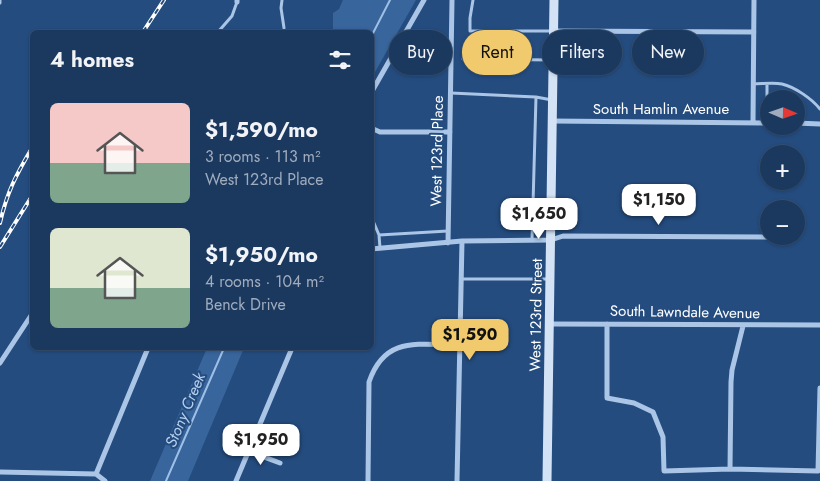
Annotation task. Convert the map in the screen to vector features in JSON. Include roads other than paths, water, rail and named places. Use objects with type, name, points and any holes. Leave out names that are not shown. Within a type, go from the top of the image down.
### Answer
[{"type":"street","points":[[374,88],[424,0]]},
{"type":"street","name":"West 123rd Place","points":[[448,242],[452,0]]},
{"type":"street","name":"West 123rd Street","points":[[553,30],[554,0]]},
{"type":"street","points":[[753,122],[754,0]]},
{"type":"street","points":[[622,31],[754,32]]},
{"type":"street","name":"West 123rd Street","points":[[547,481],[553,75]]},
{"type":"street","name":"South Hamlin Avenue","points":[[552,121],[760,122]]},
{"type":"street","points":[[805,123],[820,124]]},
{"type":"street","points":[[374,129],[380,132],[450,132]]},
{"type":"street","points":[[374,249],[462,241],[550,240],[563,236],[760,237]]},
{"type":"street","points":[[458,481],[462,241]]},
{"type":"street","points":[[0,363],[30,317]]},
{"type":"street","name":"South Lawndale Avenue","points":[[549,324],[820,326]]},
{"type":"street","points":[[606,324],[607,398],[634,403],[653,412],[664,437],[664,471],[730,469],[818,471],[820,388]]},
{"type":"street","points":[[730,469],[732,370],[743,326]]},
{"type":"street","points":[[368,481],[369,382],[374,369],[390,350],[404,345],[460,345]]},
{"type":"street","points":[[96,474],[147,350]]},
{"type":"street","points":[[236,481],[291,350]]},
{"type":"street","points":[[248,451],[280,463]]},
{"type":"street","points":[[0,472],[96,474],[105,481]]},
{"type":"lane","points":[[282,0],[281,8],[284,28]]},
{"type":"lane","points":[[473,0],[470,31],[542,31]]},
{"type":"lane","points":[[220,30],[232,16],[237,1]]},
{"type":"lane","points":[[753,84],[783,84],[816,103],[820,109]]},
{"type":"lane","points":[[767,84],[767,90]]},
{"type":"lane","points":[[450,93],[536,97],[552,100]]},
{"type":"lane","points":[[532,240],[536,97]]},
{"type":"lane","points":[[374,223],[379,235],[380,248]]},
{"type":"lane","points":[[379,235],[448,231]]},
{"type":"lane","points":[[461,279],[550,279]]},
{"type":"waterway","name":"Stony Creek","points":[[374,31],[390,0]]},
{"type":"waterway","name":"Stony Creek","points":[[166,481],[223,350]]},
{"type":"railway","points":[[144,30],[164,0]]},
{"type":"railway","points":[[0,223],[13,184],[30,151]]},
{"type":"railway","points":[[0,247],[30,199]]}]
